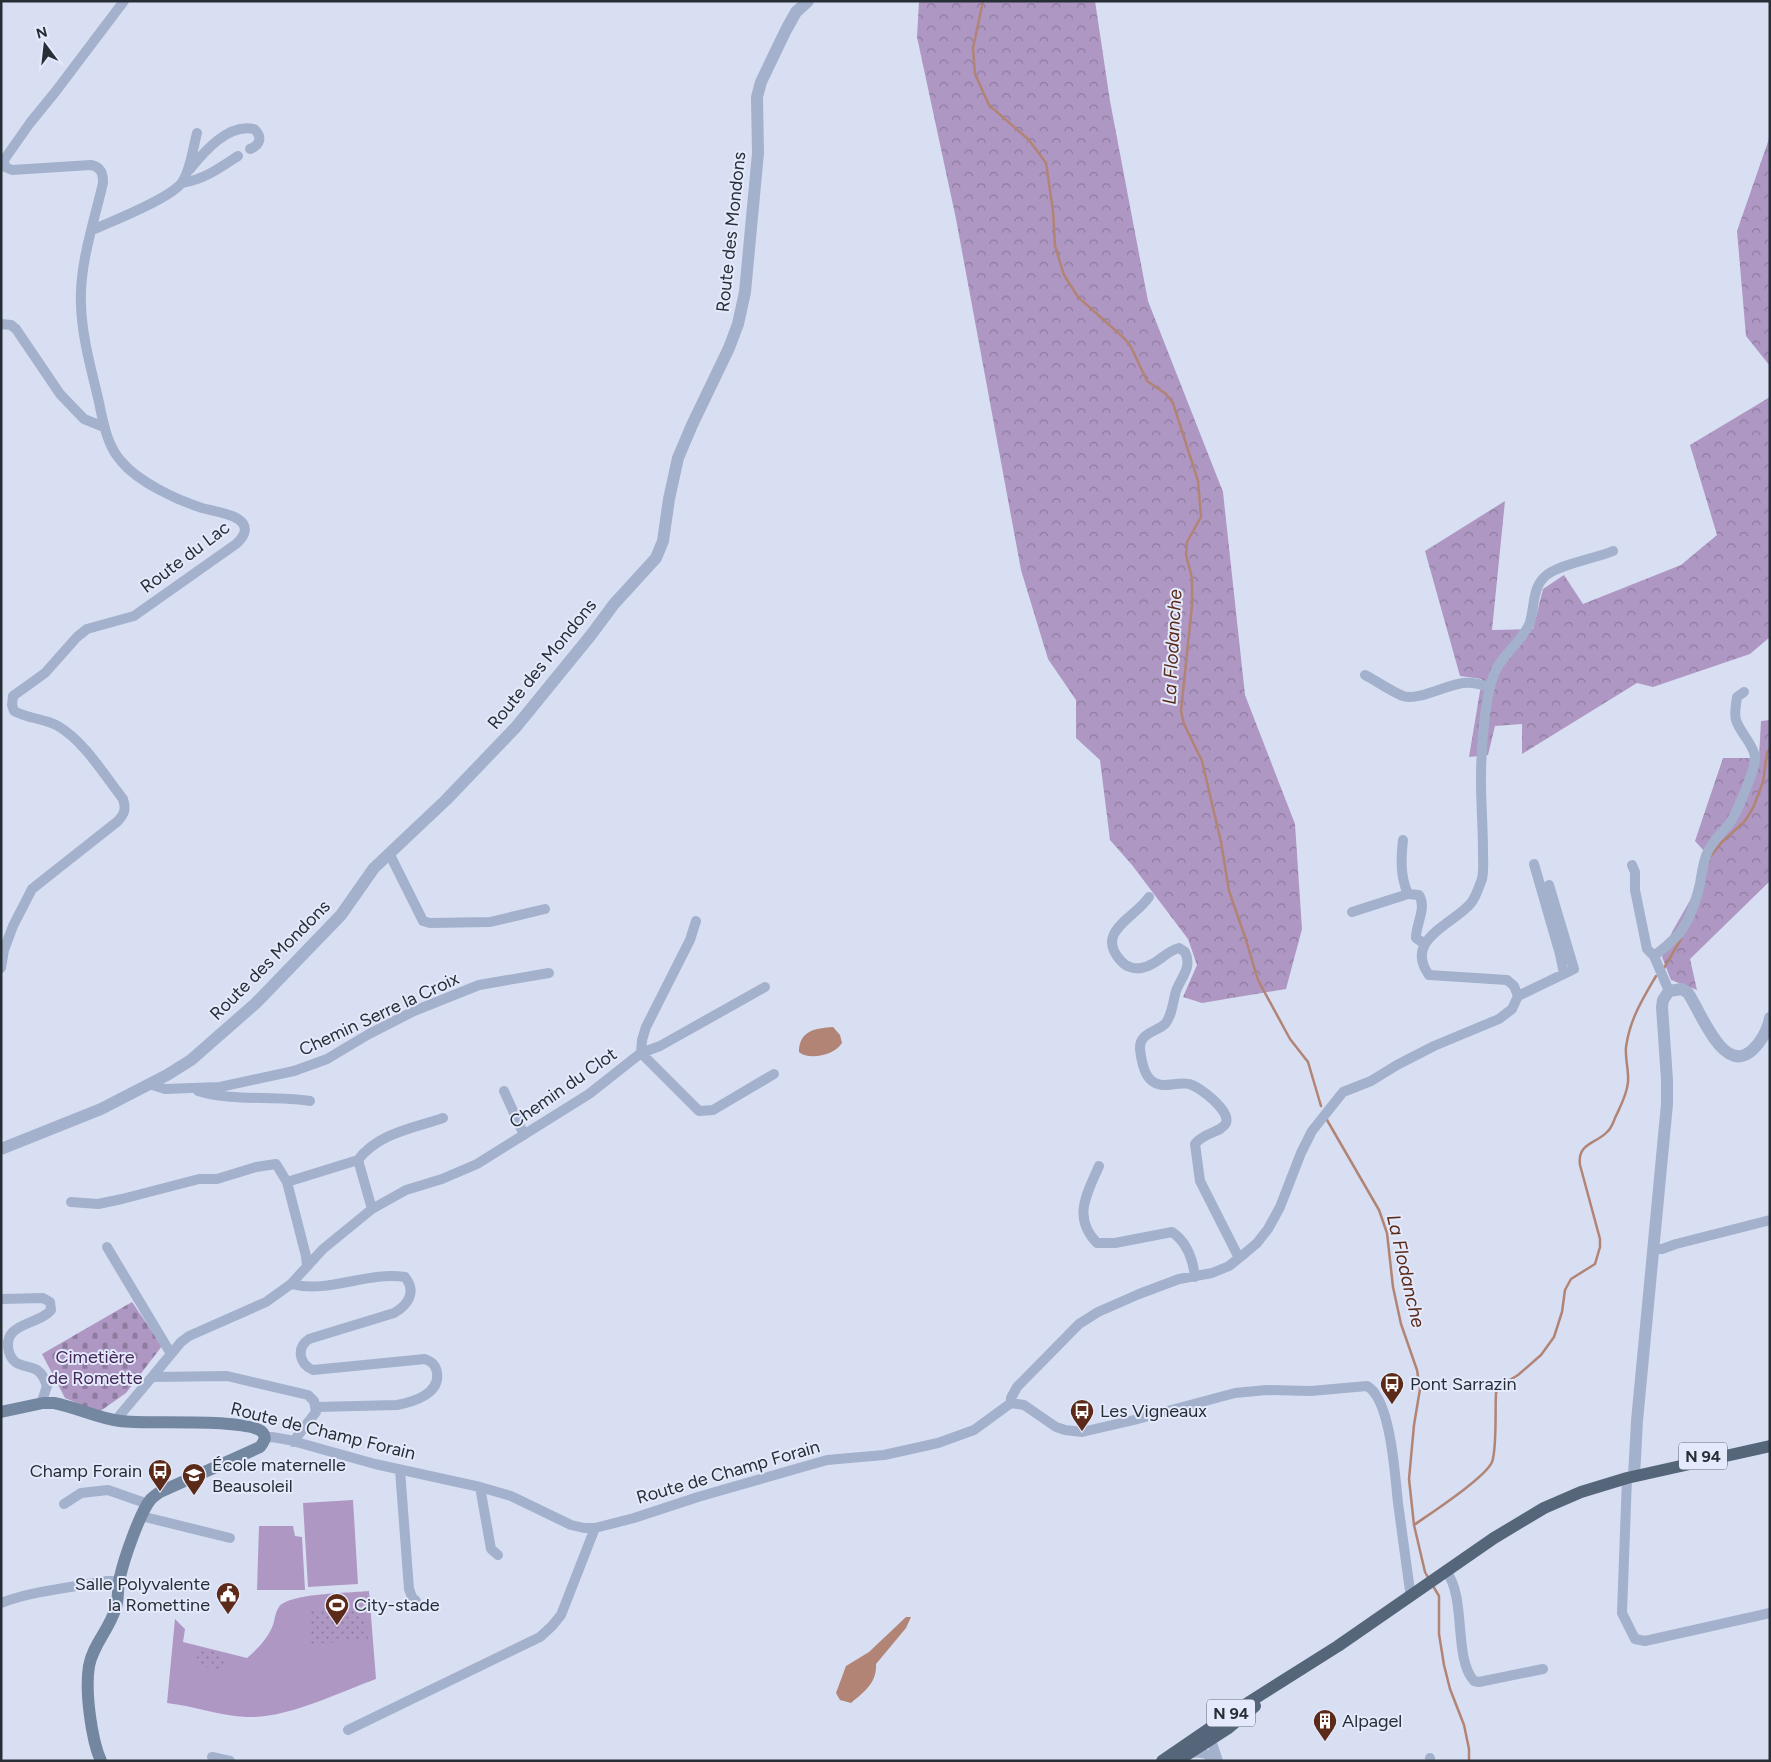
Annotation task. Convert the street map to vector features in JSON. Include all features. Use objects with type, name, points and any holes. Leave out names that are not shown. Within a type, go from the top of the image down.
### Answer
[{"type":"main road","name":"Route de Champ Forain","points":[[1,1412],[43,1403],[63,1405],[117,1421],[143,1423],[201,1422],[254,1428],[263,1433],[265,1438]]},
{"type":"main road","points":[[102,1761],[96,1748],[88,1693],[89,1667],[92,1654],[117,1606],[119,1581],[141,1516],[154,1496],[170,1486],[260,1447],[265,1438]]},
{"type":"main road","name":"N 94","points":[[1177,1761],[1189,1748],[1236,1711],[1303,1669],[1494,1538],[1544,1508],[1582,1492],[1770,1438]]},
{"type":"main road","name":"N 94","points":[[1633,1477],[1770,1446]]},
{"type":"main road","name":"N 94","points":[[1162,1761],[1189,1748],[1206,1744],[1240,1720],[1303,1669]]},
{"type":"street","name":"Route du Lac","points":[[1,968],[4,950],[13,926],[32,889],[118,821],[126,808],[124,799],[79,743],[69,734],[48,722],[21,715],[14,711],[12,705],[13,696],[45,673],[77,637],[87,629],[134,616],[236,544],[245,533],[244,527],[238,519],[184,502],[165,493],[130,470],[108,442],[82,323],[82,283],[103,183],[101,171],[97,166],[91,165],[12,170],[5,166],[4,160],[30,123],[124,1]]},
{"type":"street","name":"Route des Mondons","points":[[1,1149],[101,1109],[191,1060],[256,1003],[341,915],[374,868],[446,800],[516,727],[614,604],[656,558],[663,541],[668,499],[678,458],[729,348],[744,300],[758,153],[757,111],[759,90],[786,30],[796,12],[808,1]]},
{"type":"street","points":[[187,172],[212,145],[228,134],[240,129],[254,129],[258,133],[260,139],[255,147],[250,149]]},
{"type":"street","points":[[92,230],[141,208],[171,192],[182,183],[187,172],[197,133]]},
{"type":"street","points":[[182,183],[195,181],[206,176],[238,156]]},
{"type":"street","points":[[1,324],[12,326],[16,330],[60,394],[84,419],[104,427]]},
{"type":"street","points":[[1518,996],[1514,986],[1507,980],[1440,977],[1430,974],[1424,967],[1422,959],[1425,944],[1433,933],[1473,901],[1483,876],[1481,780],[1489,687],[1497,668],[1530,624],[1535,595],[1541,580],[1560,569],[1613,551]]},
{"type":"street","points":[[1365,675],[1403,696],[1412,697],[1450,685],[1463,683],[1477,683],[1489,687]]},
{"type":"street","points":[[1654,956],[1677,935],[1684,925],[1694,905],[1703,864],[1708,851],[1714,840],[1730,823],[1751,773],[1756,758],[1751,745],[1736,721],[1737,698],[1744,692]]},
{"type":"street","points":[[1403,840],[1401,862],[1404,885],[1408,894]]},
{"type":"street","points":[[389,853],[423,921],[430,923],[490,922],[545,909]]},
{"type":"street","points":[[1534,864],[1564,974]]},
{"type":"street","points":[[1632,865],[1635,872],[1635,890],[1647,949],[1654,956],[1669,991]]},
{"type":"street","points":[[1412,1595],[1390,1441],[1377,1395],[1367,1386],[1311,1391],[1266,1390],[1235,1392],[1134,1420],[1082,1432],[1056,1427],[1024,1405],[1012,1403],[1012,1398],[1017,1387],[1078,1324],[1098,1312],[1138,1294],[1179,1279],[1212,1273],[1229,1266],[1257,1243],[1268,1229],[1280,1207],[1301,1153],[1312,1131],[1343,1092],[1371,1081],[1434,1046],[1499,1019],[1512,1009],[1518,996],[1574,969],[1549,885]]},
{"type":"street","points":[[1352,912],[1408,894],[1420,895],[1423,902],[1416,927],[1416,938],[1425,944]]},
{"type":"street","points":[[1149,897],[1145,904],[1117,929],[1112,938],[1111,946],[1120,961],[1128,967],[1138,969],[1147,967],[1172,950],[1179,948],[1185,952],[1187,967],[1168,1019],[1165,1024],[1145,1035],[1140,1041],[1140,1049],[1146,1074],[1151,1080],[1162,1086],[1179,1083],[1193,1085],[1218,1104],[1224,1112],[1227,1119],[1225,1124],[1220,1129],[1200,1138],[1195,1144],[1200,1181],[1239,1258]]},
{"type":"street","name":"Chemin du Clot","points":[[117,1421],[181,1342],[189,1336],[266,1302],[291,1284],[323,1249],[372,1209],[406,1190],[442,1179],[477,1164],[589,1094],[641,1053],[646,1026],[690,940],[696,921]]},
{"type":"street","name":"Chemin Serre la Croix","points":[[149,1084],[165,1089],[220,1087],[294,1071],[327,1060],[376,1030],[414,1011],[479,984],[549,973]]},
{"type":"street","points":[[765,987],[660,1046],[641,1053],[699,1111],[713,1110],[774,1074]]},
{"type":"street","points":[[1770,1018],[1763,1036],[1756,1046],[1743,1056],[1735,1056],[1728,1054],[1714,1039],[1688,993],[1682,989],[1669,991],[1665,994],[1662,1007],[1667,1080],[1622,1613],[1635,1639],[1644,1641],[1770,1613]]},
{"type":"street","name":"Chemin Serre la Croix","points":[[193,1089],[211,1095],[290,1097],[310,1101]]},
{"type":"street","points":[[504,1091],[524,1135]]},
{"type":"street","points":[[286,1182],[358,1160],[366,1150],[382,1138],[443,1118]]},
{"type":"street","points":[[358,1160],[372,1209]]},
{"type":"street","points":[[71,1202],[98,1204],[198,1179],[217,1179],[256,1167],[276,1164],[286,1182],[303,1240],[307,1266]]},
{"type":"street","points":[[1099,1166],[1082,1210],[1088,1234],[1097,1243],[1115,1243],[1172,1232],[1178,1236],[1189,1254],[1194,1265],[1195,1277]]},
{"type":"street","points":[[1654,1249],[1662,1249],[1770,1220]]},
{"type":"street","points":[[107,1247],[171,1354]]},
{"type":"street","points":[[291,1284],[314,1287],[391,1275],[405,1277],[411,1288],[411,1296],[402,1308],[394,1313],[309,1340],[301,1348],[302,1361],[306,1367],[319,1370],[425,1359],[435,1366],[437,1372],[434,1387],[420,1398],[407,1403],[397,1405],[316,1407]]},
{"type":"street","points":[[1,1299],[44,1298],[50,1302],[51,1310],[47,1315],[18,1328],[8,1342],[9,1352],[14,1361],[21,1366],[36,1370],[43,1376],[47,1386],[43,1403]]},
{"type":"street","points":[[152,1377],[227,1376],[308,1395],[314,1401],[316,1412],[293,1442]]},
{"type":"street","name":"Route de Champ Forain","points":[[265,1438],[272,1437],[350,1458],[480,1487],[511,1496],[570,1525],[595,1528],[827,1460],[884,1455],[938,1443],[974,1430],[1012,1403]]},
{"type":"street","points":[[400,1470],[409,1589],[416,1601]]},
{"type":"street","points":[[480,1487],[491,1549],[498,1555]]},
{"type":"street","points":[[64,1504],[81,1494],[108,1490],[148,1504]]},
{"type":"street","points":[[141,1516],[230,1538]]},
{"type":"street","points":[[348,1730],[540,1637],[561,1615],[595,1528]]},
{"type":"street","points":[[1442,1574],[1454,1584],[1466,1668],[1474,1681],[1479,1682],[1543,1669]]},
{"type":"street","points":[[1,1603],[11,1599],[63,1589],[107,1581],[119,1581]]},
{"type":"street","points":[[1217,1761],[1206,1744],[1236,1711]]},
{"type":"street","points":[[212,1757],[230,1761]]},
{"type":"green space","points":[[919,1],[1095,1],[1110,101],[1148,301],[1223,492],[1245,695],[1295,824],[1302,929],[1286,989],[1202,1003],[1183,997],[1197,965],[1188,939],[1132,865],[1110,840],[1100,760],[1076,738],[1076,700],[1048,659],[1021,570],[956,219],[917,37]]},
{"type":"green space","points":[[1770,136],[1770,366],[1746,336],[1737,231]]},
{"type":"green space","points":[[1770,397],[1770,637],[1750,654],[1653,687],[1637,683],[1522,754],[1522,724],[1495,726],[1488,755],[1469,757],[1482,679],[1460,676],[1425,551],[1505,501],[1492,630],[1533,629],[1543,589],[1564,575],[1583,604],[1681,565],[1717,535],[1690,445]]},
{"type":"green space","points":[[1770,720],[1770,881],[1690,959],[1697,990],[1671,980],[1662,957],[1672,932],[1692,897],[1704,851],[1695,841],[1723,758],[1759,758],[1761,721]]},
{"type":"green space","name":"Cimetière de Romette","points":[[132,1302],[162,1346],[126,1393],[99,1412],[65,1398],[42,1354]]},
{"type":"green space","points":[[353,1500],[358,1584],[308,1587],[303,1503]]},
{"type":"green space","points":[[259,1526],[293,1526],[295,1536],[302,1537],[305,1590],[257,1590]]},
{"type":"green space","points":[[369,1591],[376,1679],[295,1709],[279,1714],[262,1716],[237,1716],[167,1703],[175,1619],[185,1629],[183,1642],[247,1658],[265,1639],[271,1630],[279,1607],[285,1602],[307,1596]]},
{"type":"green space","points":[[365,1607],[368,1640],[311,1644],[309,1610]]},
{"type":"green space","points":[[202,1648],[226,1655],[221,1671],[199,1665],[195,1651]]},
{"type":"shaded area","points":[[833,1027],[840,1035],[842,1043],[834,1051],[815,1056],[803,1055],[799,1052],[802,1039],[809,1032],[820,1028]]},
{"type":"shaded area","points":[[906,1617],[911,1617],[906,1628],[876,1664],[876,1671],[869,1686],[851,1703],[840,1700],[836,1693],[846,1666],[869,1652]]},
{"type":"waterway","name":"La Flodanche","points":[[983,1],[973,48],[975,74],[989,105],[1029,140],[1046,163],[1053,211],[1055,246],[1064,275],[1078,297],[1125,339],[1131,347],[1147,381],[1166,394],[1173,403],[1198,481],[1201,517],[1187,542],[1186,555],[1192,578],[1192,605],[1181,711],[1184,724],[1202,761],[1221,842],[1229,891],[1258,980],[1290,1039],[1308,1062],[1321,1106]]},
{"type":"waterway","points":[[1710,857],[1721,843],[1745,821],[1753,808],[1763,782],[1767,753],[1770,748]]},
{"type":"waterway","points":[[1664,968],[1681,939]]},
{"type":"waterway","points":[[1414,1525],[1457,1495],[1479,1477],[1492,1462],[1495,1448],[1496,1393],[1500,1386],[1518,1375],[1541,1355],[1554,1337],[1562,1312],[1565,1290],[1571,1279],[1595,1264],[1600,1247],[1600,1239],[1580,1165],[1581,1152],[1610,1129],[1623,1101],[1628,1082],[1626,1047],[1630,1027],[1656,976]]},
{"type":"waterway","name":"La Flodanche","points":[[1327,1120],[1379,1210],[1387,1233],[1393,1287],[1401,1324],[1417,1370],[1420,1389],[1414,1425],[1409,1479],[1414,1525],[1425,1572],[1429,1579]]},
{"type":"waterway","name":"La Flodanche","points":[[1433,1586],[1439,1596],[1439,1634],[1444,1665],[1450,1689],[1464,1725],[1469,1749],[1469,1761]]},
{"type":"place","name":"Pont Sarrazin","points":[[1392,1405]]},
{"type":"place","name":"Les Vigneaux","points":[[1082,1432]]},
{"type":"place","name":"Champ Forain","points":[[160,1492]]},
{"type":"place","name":"École maternelle Beausoleil","points":[[194,1496]]},
{"type":"place","name":"Salle Polyvalente la Romettine","points":[[228,1615]]},
{"type":"place","name":"City-stade","points":[[337,1626]]},
{"type":"place","name":"Alpagel","points":[[1325,1742]]}]
